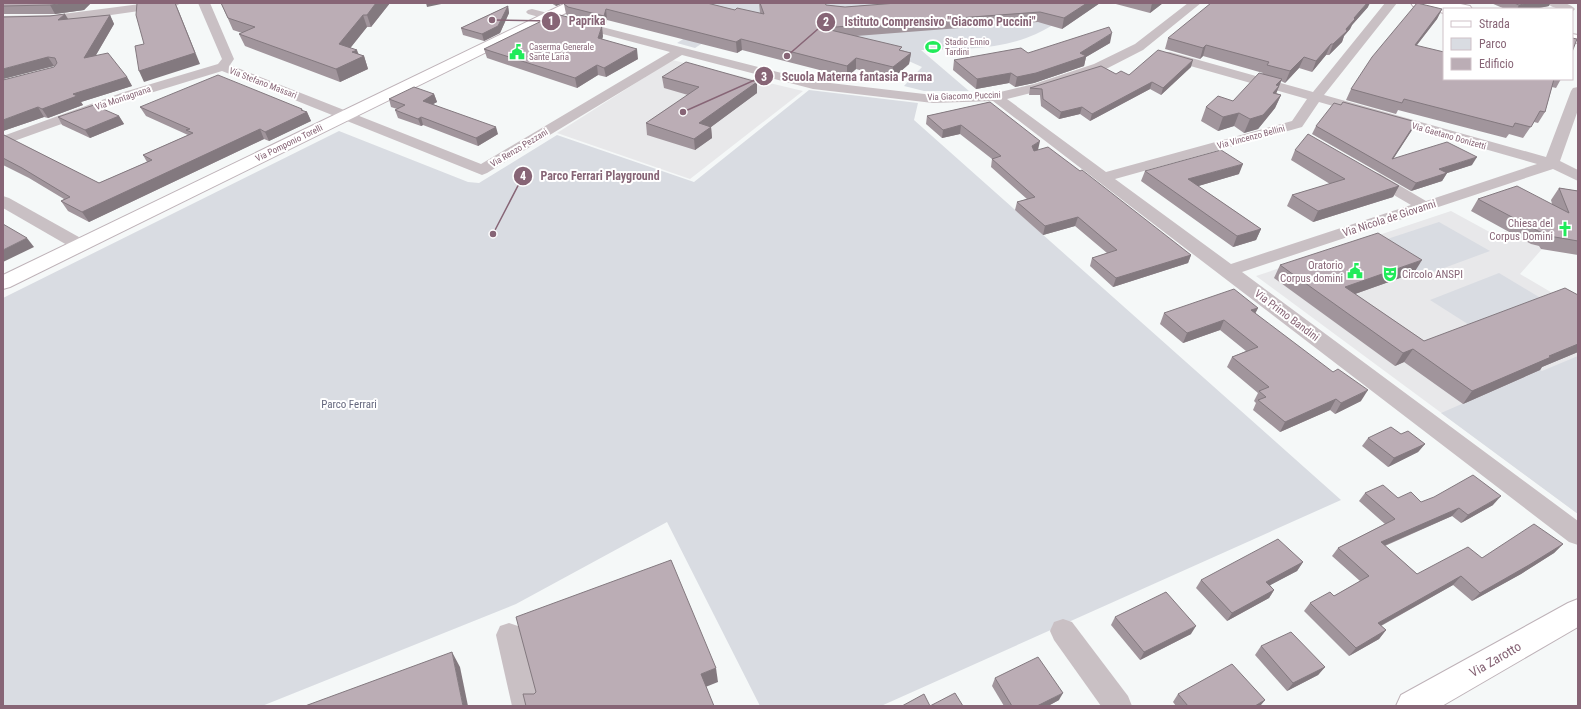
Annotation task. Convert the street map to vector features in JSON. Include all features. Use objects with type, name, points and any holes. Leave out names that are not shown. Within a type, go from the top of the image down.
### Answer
[{"type":"main road","name":"Via Pomponio Torelli","points":[[3,283],[346,115],[528,12],[557,12],[576,3]]},
{"type":"main road","points":[[1417,3],[1443,9]]},
{"type":"main road","points":[[1439,3],[1462,8]]},
{"type":"main road","name":"Via Zarotto","points":[[1412,706],[1578,612]]},
{"type":"street","points":[[3,20],[55,19],[174,3]]},
{"type":"street","name":"Via Stefano Massari","points":[[204,3],[228,59],[223,67],[346,115]]},
{"type":"street","name":"Via Giacomo Puccini","points":[[557,12],[681,50],[813,84],[933,99],[996,97],[1038,87],[1099,67],[1139,47],[1195,3]]},
{"type":"street","name":"Via Vincenzo Bellini","points":[[1104,177],[1288,128],[1297,124],[1315,98],[1391,3]]},
{"type":"street","points":[[1553,3],[1566,8]]},
{"type":"street","name":"Via Gaetano Donizetti","points":[[1139,47],[1551,165],[1556,165],[1578,176]]},
{"type":"street","name":"Via Renzo Pezzani","points":[[346,115],[482,170],[681,50]]},
{"type":"street","name":"Via Montagnana","points":[[3,141],[123,97],[223,67]]},
{"type":"street","points":[[1551,165],[1578,94]]},
{"type":"street","name":"Via Primo Bandini","points":[[996,97],[1578,534]]},
{"type":"street","points":[[1288,128],[1301,135]]},
{"type":"street","name":"Via Nicola de Giovanni","points":[[1228,271],[1551,165]]},
{"type":"street","points":[[1363,171],[1424,206]]},
{"type":"street","points":[[3,201],[80,246]]},
{"type":"street","points":[[1062,631],[1118,706]]},
{"type":"street","points":[[509,634],[526,706]]},
{"type":"shaded area","points":[[672,60],[803,91],[690,179],[557,133]]},
{"type":"shaded area","points":[[1451,211],[1495,235],[1506,231],[1531,244],[1539,246],[1542,249],[1520,274],[1566,301],[1578,296],[1578,514],[1256,276]]},
{"type":"green space","name":"Stadio Ennio Tardini","points":[[683,3],[1086,3],[1061,20],[1036,34],[1009,43],[980,48],[921,50],[969,91],[924,91],[904,86],[922,67],[893,54],[743,17],[695,48],[677,43],[725,13]]},
{"type":"green space","name":"Parco Ferrari","points":[[809,90],[918,103],[914,120],[1341,500],[881,706],[760,706],[667,522],[516,604],[262,706],[3,706],[3,298],[339,131],[468,182],[479,183],[557,135],[694,182]]},
{"type":"green space","points":[[1439,222],[1490,251],[1425,275],[1375,243]]},
{"type":"green space","points":[[1499,273],[1544,300],[1474,328],[1430,300]]},
{"type":"green space","points":[[1578,356],[1578,514],[1441,413],[1540,370],[1542,371]]},
{"type":"building","points":[[3,3],[67,3],[50,5],[3,6]]},
{"type":"building","points":[[137,3],[175,3],[195,53],[139,71],[135,46],[144,44],[136,15]]},
{"type":"building","points":[[221,3],[376,3],[367,15],[363,15],[339,44],[357,50],[352,52],[364,56],[336,69],[239,34],[255,27],[228,18]]},
{"type":"building","points":[[707,3],[735,10],[737,8],[764,14],[760,3],[825,3],[826,5],[845,7],[897,3],[1087,3],[1064,18],[1040,12],[822,28],[902,47],[899,50],[911,53],[893,67],[856,58],[847,66],[741,39],[736,42],[606,9],[604,16],[568,7],[564,4]]},
{"type":"building","points":[[1211,3],[1367,3],[1346,29],[1347,31],[1333,44],[1331,44],[1316,61],[1304,57],[1290,71],[1267,65],[1269,62],[1206,45],[1203,48],[1168,38]]},
{"type":"building","points":[[1417,3],[1442,9],[1415,45],[1443,52],[1443,80],[1554,80],[1545,112],[1540,111],[1531,127],[1515,123],[1513,127],[1404,99],[1402,103],[1351,89],[1372,57]]},
{"type":"building","points":[[1514,3],[1529,3],[1519,5]]},
{"type":"building","points":[[508,6],[498,26],[482,34],[461,28]]},
{"type":"building","points":[[65,14],[58,20],[110,15],[84,58],[108,53],[127,77],[73,94],[77,96],[42,109],[38,107],[3,120],[3,80],[54,67],[57,63],[55,58],[48,57],[3,69],[3,17],[50,16]]},
{"type":"building","points":[[556,14],[602,26],[598,38],[637,49],[604,68],[597,65],[575,78],[484,49]]},
{"type":"building","points":[[1109,27],[1112,33],[1080,53],[1086,56],[1036,73],[1017,77],[1011,73],[977,79],[954,60],[1021,48],[1028,53]]},
{"type":"building","points":[[1573,38],[1577,39],[1573,49]]},
{"type":"building","points":[[1158,50],[1193,60],[1163,88],[1152,82],[1092,114],[1082,107],[1061,112],[1043,99],[1042,89],[1030,88],[1101,66],[1116,74],[1121,71],[1129,75]]},
{"type":"building","points":[[686,62],[757,82],[699,123],[711,127],[694,139],[646,123],[699,87],[662,77]]},
{"type":"building","points":[[1259,73],[1282,79],[1276,85],[1279,86],[1273,93],[1281,95],[1263,115],[1250,119],[1239,113],[1223,117],[1206,107],[1218,96],[1233,101]]},
{"type":"building","points":[[218,75],[307,112],[265,132],[260,129],[82,212],[61,201],[70,197],[3,158],[4,135],[99,183],[152,160],[143,155],[193,133],[186,130],[190,129],[140,107]]},
{"type":"building","points":[[414,87],[434,94],[423,101],[496,127],[476,138],[421,117],[418,119],[395,110],[405,105],[389,99]]},
{"type":"building","points":[[990,102],[1040,141],[1032,146],[1034,151],[1048,147],[1080,171],[1082,170],[1191,255],[1116,278],[1092,258],[1117,250],[1078,217],[1045,226],[1017,202],[1035,197],[992,159],[1001,156],[961,125],[943,130],[927,116]]},
{"type":"building","points":[[1343,102],[1416,122],[1392,159],[1447,142],[1477,157],[1439,169],[1447,173],[1416,183],[1316,126],[1334,103],[1341,105]]},
{"type":"building","points":[[94,105],[119,116],[85,130],[58,117]]},
{"type":"building","points":[[1308,134],[1399,186],[1318,211],[1292,195],[1345,179],[1295,150]]},
{"type":"building","points":[[1221,150],[1243,164],[1188,179],[1261,229],[1237,236],[1145,171]]},
{"type":"building","points":[[1517,186],[1569,213],[1559,188],[1578,191],[1578,241],[1549,236],[1548,233],[1540,232],[1478,199]]},
{"type":"building","points":[[3,224],[27,238],[3,250]]},
{"type":"building","points":[[1378,233],[1422,260],[1345,287],[1424,341],[1565,288],[1578,295],[1578,344],[1472,391],[1413,349],[1403,353],[1280,265]]},
{"type":"building","points":[[1234,289],[1258,308],[1251,310],[1333,372],[1338,369],[1368,390],[1341,403],[1336,399],[1285,422],[1258,400],[1266,397],[1259,391],[1269,387],[1232,357],[1258,347],[1224,320],[1187,333],[1164,313]]},
{"type":"building","points":[[1391,427],[1401,434],[1408,431],[1425,444],[1394,458],[1368,438]]},
{"type":"building","points":[[1473,475],[1501,496],[1468,515],[1459,508],[1381,542],[1417,574],[1468,547],[1482,558],[1534,524],[1563,544],[1480,593],[1461,576],[1378,623],[1386,630],[1356,648],[1310,603],[1330,592],[1334,596],[1369,576],[1338,548],[1395,519],[1365,493],[1383,485],[1398,498],[1411,492],[1421,502],[1434,497]]},
{"type":"building","points":[[1278,539],[1303,562],[1266,582],[1274,590],[1232,613],[1201,580]]},
{"type":"building","points":[[671,560],[716,668],[701,674],[714,706],[526,706],[523,694],[534,694],[536,692],[516,617]]},
{"type":"building","points":[[1166,592],[1196,626],[1144,652],[1115,617]]},
{"type":"building","points":[[1291,632],[1325,667],[1293,683],[1261,646]]},
{"type":"building","points":[[452,652],[463,706],[305,706]]},
{"type":"building","points":[[1038,657],[1063,693],[1037,706],[1012,706],[995,678]]},
{"type":"building","points":[[1232,664],[1265,700],[1255,706],[1188,706],[1178,694]]},
{"type":"building","points":[[955,693],[963,706],[930,706]]},
{"type":"building","points":[[924,694],[930,706],[902,706]]},
{"type":"place","name":"Paprika","points":[[492,20]]},
{"type":"place","name":"Stadio Ennio Tardini","points":[[933,47]]},
{"type":"place","name":"Caserma Generale Sante Laria","points":[[517,52]]},
{"type":"place","name":"Istituto Comprensivo \"Giacomo Puccini\"","points":[[787,56]]},
{"type":"place","name":"Scuola Materna fantasia Parma","points":[[683,112]]},
{"type":"place","name":"Chiesa del Corpus Domini","points":[[1565,229]]},
{"type":"place","name":"Parco Ferrari Playground","points":[[493,234]]},
{"type":"place","name":"Oratorio Corpus domini","points":[[1355,271]]},
{"type":"place","name":"Circolo ANSPI","points":[[1390,274]]}]
